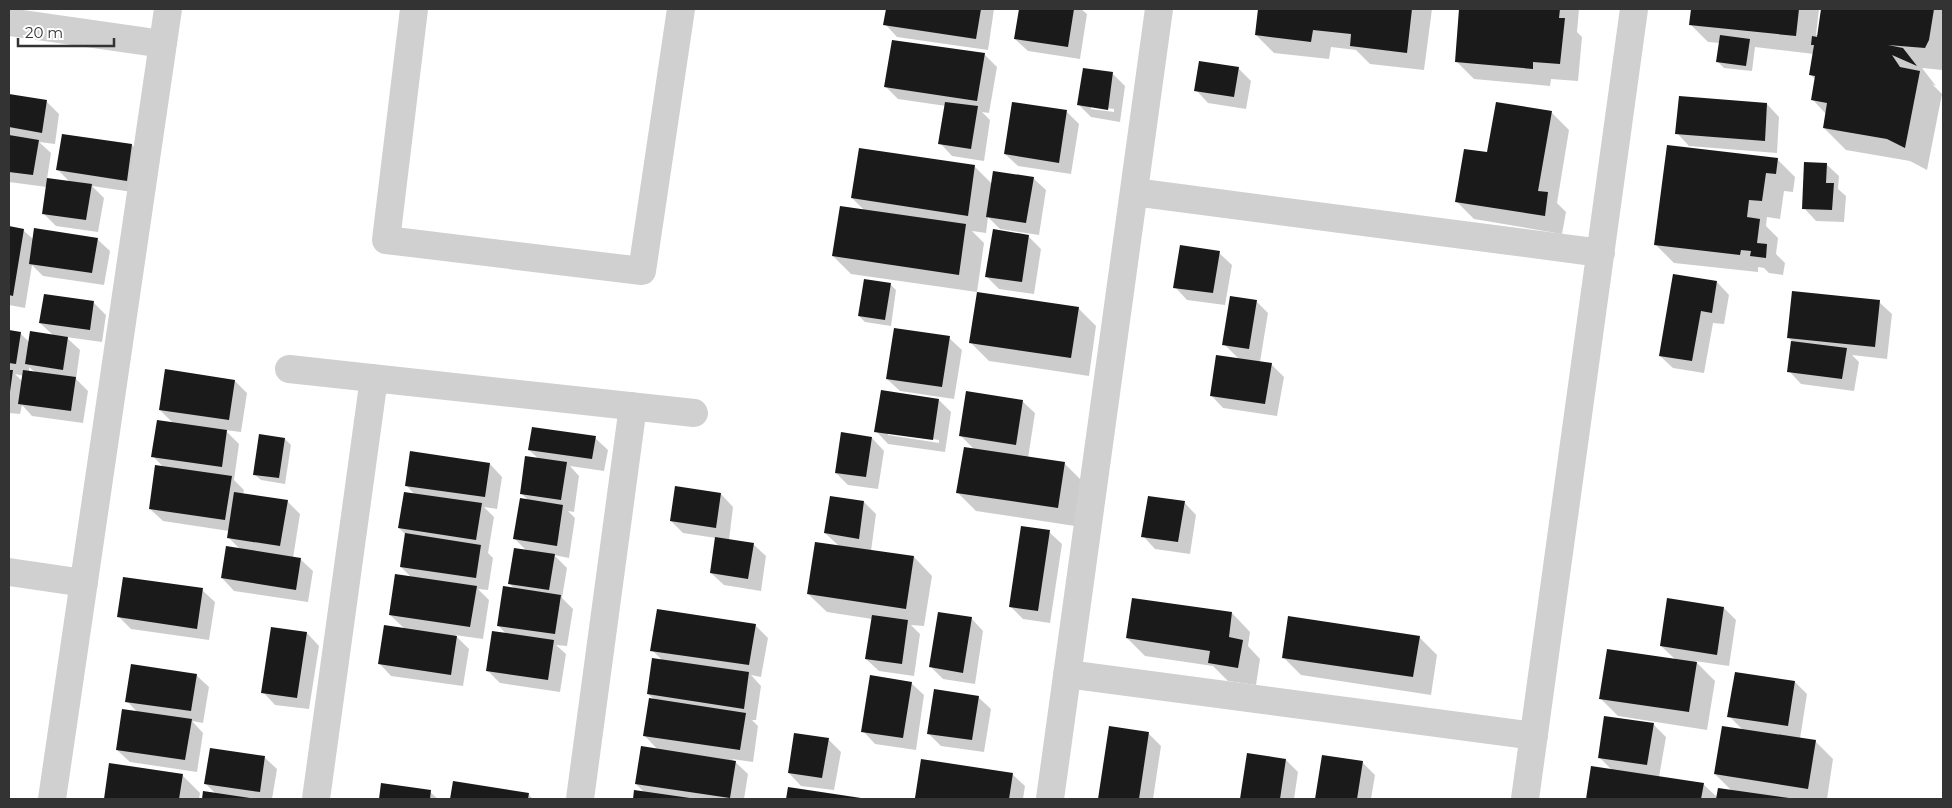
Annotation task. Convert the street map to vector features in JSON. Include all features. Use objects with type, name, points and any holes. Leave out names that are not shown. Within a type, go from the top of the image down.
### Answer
[{"type":"street","points":[[52,799],[168,9]]},
{"type":"street","points":[[414,9],[386,240],[642,271],[681,9]]},
{"type":"street","points":[[1050,799],[1159,9]]},
{"type":"street","points":[[1525,799],[1634,9]]},
{"type":"street","points":[[9,22],[163,44]]},
{"type":"street","points":[[1134,192],[1601,253]]},
{"type":"street","points":[[289,369],[694,413]]},
{"type":"street","points":[[316,799],[374,378]]},
{"type":"street","points":[[580,799],[633,406]]},
{"type":"street","points":[[9,572],[84,583]]},
{"type":"street","points":[[1067,674],[1534,736]]},
{"type":"building","points":[[886,9],[981,9],[976,39],[883,25]]},
{"type":"building","points":[[1019,9],[1074,9],[1068,47],[1014,39]]},
{"type":"building","points":[[1258,9],[1412,9],[1407,53],[1350,46],[1351,34],[1313,30],[1311,42],[1255,35]]},
{"type":"building","points":[[1459,9],[1560,9],[1559,18],[1565,18],[1560,64],[1533,62],[1533,69],[1455,62]]},
{"type":"building","points":[[1691,9],[1799,9],[1796,36],[1689,25]]},
{"type":"building","points":[[1821,9],[1934,9],[1929,40],[1925,48],[1888,45],[1903,48],[1917,66],[1892,55],[1900,67],[1920,71],[1905,148],[1887,139],[1823,128],[1827,103],[1811,100],[1815,76],[1809,75],[1814,45],[1811,45],[1812,36],[1817,37]]},
{"type":"building","points":[[1720,35],[1750,39],[1746,66],[1716,62]]},
{"type":"building","points":[[892,40],[985,53],[977,101],[884,87]]},
{"type":"building","points":[[1199,61],[1239,67],[1234,97],[1194,91]]},
{"type":"building","points":[[1083,68],[1113,72],[1108,110],[1077,105]]},
{"type":"building","points":[[9,94],[47,100],[42,133],[9,127]]},
{"type":"building","points":[[1679,96],[1767,103],[1765,141],[1675,134]]},
{"type":"building","points":[[945,102],[978,106],[971,149],[938,144]]},
{"type":"building","points":[[1012,102],[1067,110],[1059,163],[1004,154]]},
{"type":"building","points":[[1496,102],[1552,111],[1538,191],[1548,192],[1545,216],[1455,202],[1464,149],[1487,152]]},
{"type":"building","points":[[62,134],[132,144],[127,181],[56,170]]},
{"type":"building","points":[[9,135],[39,140],[33,175],[9,172]]},
{"type":"building","points":[[1667,145],[1778,158],[1776,174],[1766,173],[1762,201],[1749,200],[1747,217],[1760,219],[1757,243],[1767,244],[1766,258],[1750,256],[1751,251],[1741,250],[1740,255],[1654,245]]},
{"type":"building","points":[[859,148],[975,165],[968,216],[851,198]]},
{"type":"building","points":[[1804,162],[1827,163],[1826,183],[1834,183],[1832,210],[1802,209]]},
{"type":"building","points":[[993,171],[1034,177],[1026,223],[986,217]]},
{"type":"building","points":[[47,178],[92,184],[86,220],[42,214]]},
{"type":"building","points":[[840,206],[966,224],[959,275],[832,256]]},
{"type":"building","points":[[9,226],[24,229],[13,296],[9,295]]},
{"type":"building","points":[[34,228],[98,238],[92,273],[29,264]]},
{"type":"building","points":[[993,229],[1029,235],[1022,282],[985,277]]},
{"type":"building","points":[[1180,245],[1220,251],[1213,293],[1173,288]]},
{"type":"building","points":[[1673,274],[1717,281],[1712,313],[1701,311],[1692,361],[1659,356]]},
{"type":"building","points":[[864,279],[891,283],[885,320],[858,316]]},
{"type":"building","points":[[1792,291],[1880,300],[1875,347],[1787,338]]},
{"type":"building","points":[[977,292],[1079,307],[1071,358],[969,343]]},
{"type":"building","points":[[44,294],[94,301],[90,330],[39,323]]},
{"type":"building","points":[[1230,296],[1257,300],[1249,349],[1222,345]]},
{"type":"building","points":[[894,328],[950,336],[942,387],[886,379]]},
{"type":"building","points":[[9,330],[21,332],[16,364],[9,363]]},
{"type":"building","points":[[30,331],[68,337],[63,370],[25,364]]},
{"type":"building","points":[[1791,341],[1847,348],[1842,379],[1787,372]]},
{"type":"building","points":[[1216,355],[1272,363],[1265,404],[1210,396]]},
{"type":"building","points":[[165,369],[235,380],[229,420],[159,410]]},
{"type":"building","points":[[9,370],[13,370],[10,392],[9,392]]},
{"type":"building","points":[[23,370],[76,377],[71,411],[18,404]]},
{"type":"building","points":[[881,390],[939,399],[933,440],[874,432]]},
{"type":"building","points":[[966,391],[1023,400],[1016,445],[959,436]]},
{"type":"building","points":[[157,420],[227,430],[222,467],[151,457]]},
{"type":"building","points":[[532,427],[596,436],[592,459],[528,450]]},
{"type":"building","points":[[841,432],[872,437],[866,477],[835,473]]},
{"type":"building","points":[[259,434],[285,438],[279,478],[253,475]]},
{"type":"building","points":[[964,447],[1065,462],[1058,508],[956,493]]},
{"type":"building","points":[[410,451],[490,463],[485,497],[405,486]]},
{"type":"building","points":[[525,456],[567,462],[561,500],[520,494]]},
{"type":"building","points":[[155,465],[232,476],[225,520],[149,509]]},
{"type":"building","points":[[675,486],[721,493],[716,528],[670,521]]},
{"type":"building","points":[[234,492],[288,500],[280,546],[227,538]]},
{"type":"building","points":[[404,492],[482,503],[476,540],[398,528]]},
{"type":"building","points":[[830,496],[864,501],[859,539],[824,533]]},
{"type":"building","points":[[1148,496],[1185,501],[1178,542],[1141,537]]},
{"type":"building","points":[[520,498],[563,505],[557,546],[513,539]]},
{"type":"building","points":[[1021,526],[1050,530],[1038,611],[1009,607]]},
{"type":"building","points":[[405,533],[481,545],[476,578],[400,567]]},
{"type":"building","points":[[715,537],[754,543],[748,579],[710,573]]},
{"type":"building","points":[[815,542],[914,556],[906,609],[807,594]]},
{"type":"building","points":[[226,546],[301,558],[296,590],[221,578]]},
{"type":"building","points":[[514,548],[555,554],[549,590],[508,584]]},
{"type":"building","points":[[395,574],[477,586],[470,627],[389,615]]},
{"type":"building","points":[[123,577],[203,588],[197,629],[117,617]]},
{"type":"building","points":[[503,586],[561,595],[555,634],[497,626]]},
{"type":"building","points":[[1132,598],[1232,612],[1229,637],[1243,640],[1238,668],[1208,663],[1210,651],[1126,638]]},
{"type":"building","points":[[1667,598],[1724,607],[1717,655],[1660,646]]},
{"type":"building","points":[[657,609],[756,624],[749,665],[650,651]]},
{"type":"building","points":[[938,612],[972,617],[963,673],[929,667]]},
{"type":"building","points":[[872,615],[908,620],[902,664],[865,659]]},
{"type":"building","points":[[1288,616],[1420,636],[1413,677],[1282,658]]},
{"type":"building","points":[[384,625],[457,636],[451,675],[378,664]]},
{"type":"building","points":[[271,627],[307,632],[297,698],[261,693]]},
{"type":"building","points":[[492,631],[554,640],[548,680],[486,671]]},
{"type":"building","points":[[1607,649],[1697,662],[1689,712],[1599,699]]},
{"type":"building","points":[[652,658],[749,672],[744,709],[647,694]]},
{"type":"building","points":[[131,664],[197,674],[191,711],[125,702]]},
{"type":"building","points":[[1735,672],[1795,681],[1788,726],[1727,717]]},
{"type":"building","points":[[870,675],[912,682],[903,738],[861,732]]},
{"type":"building","points":[[934,689],[979,696],[972,740],[927,734]]},
{"type":"building","points":[[649,698],[746,713],[740,750],[643,736]]},
{"type":"building","points":[[122,709],[192,719],[185,760],[116,750]]},
{"type":"building","points":[[1604,716],[1654,723],[1647,765],[1598,758]]},
{"type":"building","points":[[1109,726],[1149,732],[1139,799],[1098,799]]},
{"type":"building","points":[[1722,726],[1816,740],[1808,789],[1714,774]]},
{"type":"building","points":[[794,733],[829,738],[822,778],[788,773]]},
{"type":"building","points":[[641,746],[736,761],[730,798],[635,784]]},
{"type":"building","points":[[210,748],[265,756],[260,792],[204,784]]},
{"type":"building","points":[[1247,753],[1286,759],[1280,799],[1240,799]]},
{"type":"building","points":[[1322,755],[1363,761],[1357,799],[1315,799]]},
{"type":"building","points":[[921,759],[1013,773],[1009,799],[915,798]]},
{"type":"building","points":[[109,763],[183,774],[179,799],[104,799]]},
{"type":"building","points":[[1591,766],[1704,783],[1701,799],[1586,799]]},
{"type":"building","points":[[453,781],[529,793],[528,799],[450,799]]},
{"type":"building","points":[[381,783],[431,790],[430,799],[379,799]]},
{"type":"building","points":[[788,787],[861,798],[861,799],[786,799]]},
{"type":"building","points":[[1718,788],[1789,798],[1789,799],[1716,799]]},
{"type":"building","points":[[634,790],[690,798],[690,799],[633,799]]},
{"type":"building","points":[[203,791],[250,798],[250,799],[202,799]]}]
